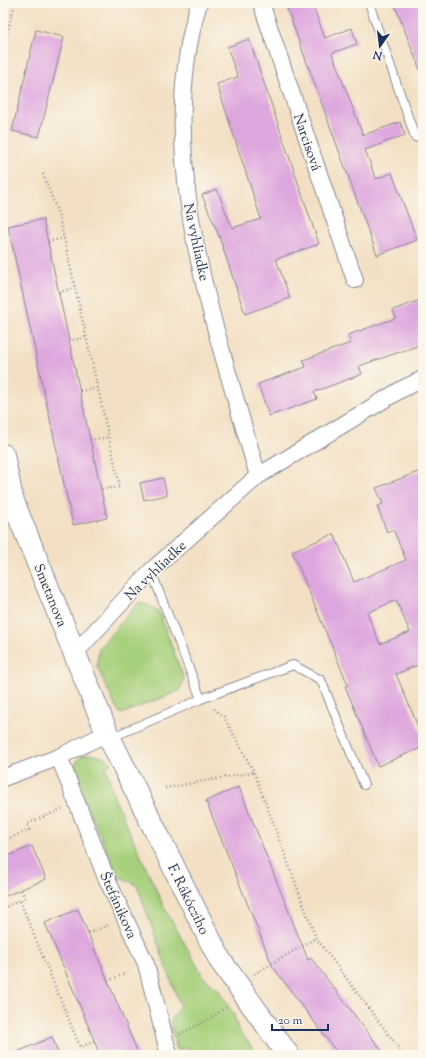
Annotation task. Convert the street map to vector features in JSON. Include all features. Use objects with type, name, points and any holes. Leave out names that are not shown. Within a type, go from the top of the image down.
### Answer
[{"type":"street","name":"Na vyhliadke","points":[[199,3],[190,41],[182,114],[185,178],[199,260],[258,476]]},
{"type":"street","name":"Narcisová","points":[[261,3],[355,280]]},
{"type":"street","name":"Na vyhliadke","points":[[75,653],[151,571],[258,476],[402,389],[423,379]]},
{"type":"street","name":"Smetanova","points":[[3,455],[7,501],[75,653],[108,735]]},
{"type":"street","points":[[3,778],[59,757],[108,735]]},
{"type":"street","name":"F. Rákócziho","points":[[108,735],[220,960],[288,1055]]},
{"type":"street","name":"Štefánikova","points":[[59,757],[105,875],[146,964],[167,1048]]},
{"type":"lane","points":[[369,3],[415,137]]},
{"type":"lane","points":[[151,571],[201,699]]},
{"type":"lane","points":[[108,735],[293,665],[321,680],[364,785]]},
{"type":"path","points":[[3,48],[15,3]]},
{"type":"path","points":[[43,174],[59,216],[120,487],[101,490]]},
{"type":"path","points":[[48,242],[64,238]]},
{"type":"path","points":[[59,292],[75,288]]},
{"type":"path","points":[[69,341],[86,337]]},
{"type":"path","points":[[80,391],[98,388]]},
{"type":"path","points":[[90,440],[109,437]]},
{"type":"path","points":[[201,699],[224,717],[254,772],[316,938],[404,1055]]},
{"type":"path","points":[[165,788],[254,772]]},
{"type":"path","points":[[8,856],[3,842],[29,830],[27,824],[66,807]]},
{"type":"path","points":[[3,908],[25,898],[21,889]]},
{"type":"path","points":[[20,901],[80,1046],[94,1041]]},
{"type":"path","points":[[237,984],[316,938]]},
{"type":"path","points":[[167,1048],[223,1009]]},
{"type":"green space","points":[[138,603],[148,605],[159,612],[184,679],[179,691],[121,714],[116,708],[97,666],[99,648]]},
{"type":"green space","points":[[91,754],[106,758],[112,763],[106,767],[114,797],[164,907],[204,978],[218,989],[234,1015],[238,1029],[258,1055],[224,1055],[223,1051],[206,1055],[191,1055],[189,1047],[177,1050],[170,1023],[180,1005],[137,885],[118,876],[74,777],[74,767],[78,760],[83,755]]},
{"type":"building","points":[[285,3],[312,3],[325,38],[352,28],[357,44],[332,53],[363,135],[400,122],[405,135],[365,150],[376,179],[392,173],[417,240],[377,255]]},
{"type":"building","points":[[394,3],[423,3],[423,75],[422,75]]},
{"type":"building","points":[[36,30],[64,37],[39,137],[12,131]]},
{"type":"building","points":[[249,39],[319,244],[276,259],[290,298],[245,314],[219,236],[202,195],[217,189],[232,228],[261,219],[217,84],[238,77],[227,47]]},
{"type":"building","points":[[43,219],[107,518],[73,525],[8,226]]},
{"type":"building","points":[[423,299],[423,344],[359,366],[362,374],[314,392],[317,399],[269,416],[258,384],[306,367],[303,360],[351,343],[348,335],[396,318],[393,310]]},
{"type":"building","points":[[423,470],[423,663],[396,674],[423,738],[423,747],[378,766],[345,686],[348,685],[292,551],[334,534],[354,582],[406,560],[393,529],[387,532],[377,506],[383,504],[376,488]],"holes":[[[396,600],[410,632],[380,644],[367,613]]]},
{"type":"building","points":[[163,478],[167,495],[144,500],[140,483]]},
{"type":"building","points":[[239,787],[308,960],[311,958],[385,1055],[339,1055],[273,967],[206,801]]},
{"type":"building","points":[[32,846],[46,879],[3,897],[3,858]]},
{"type":"building","points":[[78,909],[139,1055],[100,1055],[45,923]]},
{"type":"building","points":[[52,1037],[59,1055],[10,1055]]}]
